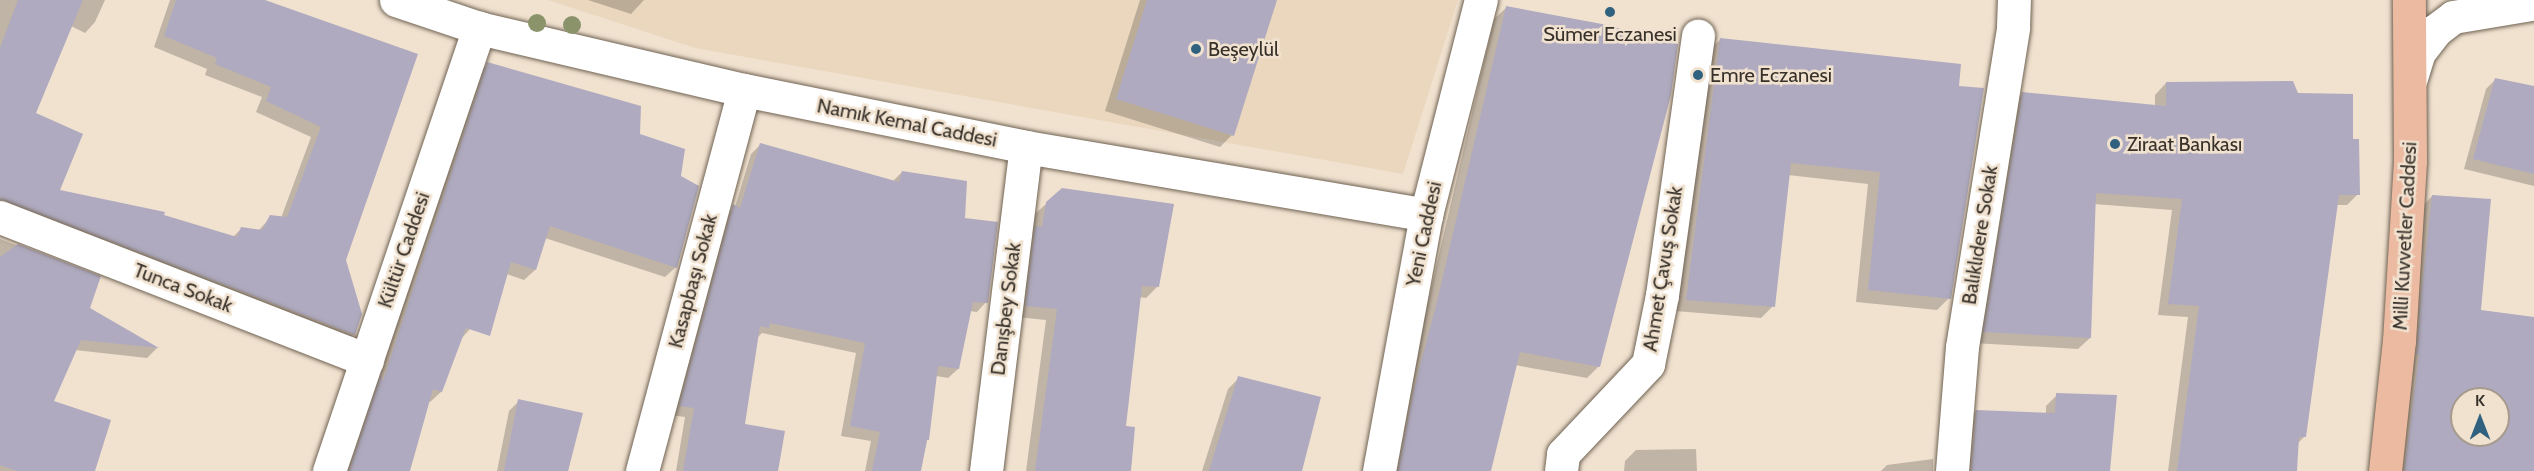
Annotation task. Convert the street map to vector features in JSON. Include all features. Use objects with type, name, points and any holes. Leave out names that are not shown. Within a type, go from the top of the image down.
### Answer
[{"type":"main road","name":"Milli Kuvvetler Caddesi","points":[[2385,471],[2401,319],[2410,161],[2409,0]]},
{"type":"street","name":"Namık Kemal Caddesi","points":[[396,0],[479,28],[744,90],[1026,147],[1426,215]]},
{"type":"street","name":"Yeni Caddesi","points":[[1379,471],[1426,215],[1481,0]]},
{"type":"street","name":"Balıklıdere Sokak","points":[[1952,471],[1962,347],[2013,27],[2014,0]]},
{"type":"street","points":[[2473,0],[2528,3]]},
{"type":"street","points":[[2410,81],[2419,52],[2436,30],[2453,17],[2528,3]]},
{"type":"street","name":"Kültür Caddesi","points":[[329,471],[479,28]]},
{"type":"street","name":"Ahmet Çavuş Sokak","points":[[1561,471],[1563,454],[1648,364],[1662,295],[1698,35]]},
{"type":"street","name":"Kasapbaşı Sokak","points":[[642,471],[744,90]]},
{"type":"street","name":"Danışbey Sokak","points":[[986,471],[1026,147]]},
{"type":"street","name":"Tunca Sokak","points":[[0,217],[367,360]]},
{"type":"shaded area","points":[[548,0],[1458,0],[1403,174],[695,48]]},
{"type":"building","points":[[18,0],[83,0],[36,113],[83,134],[60,190],[165,212],[164,215],[237,237],[241,227],[262,230],[270,215],[287,217],[321,127],[266,101],[271,87],[215,64],[217,58],[164,36],[176,0],[265,0],[418,54],[346,260],[362,314],[355,335],[0,199],[0,48]]},
{"type":"building","name":"Beşeylül","points":[[1147,0],[1277,0],[1234,136],[1116,99]]},
{"type":"building","points":[[1506,6],[1602,24],[1678,44],[1671,95],[1600,367],[1520,352],[1491,471],[1398,471],[1413,392],[1436,306]]},
{"type":"building","points":[[1720,38],[1961,64],[1959,86],[1984,88],[1951,299],[1868,290],[1880,172],[1791,163],[1775,307],[1686,300]]},
{"type":"building","points":[[487,62],[641,106],[640,134],[685,149],[681,176],[699,186],[677,268],[550,226],[536,270],[511,262],[490,336],[466,328],[442,392],[433,389],[410,471],[349,471],[381,374],[383,381]]},
{"type":"building","points":[[2495,78],[2534,86],[2534,174],[2473,159]]},
{"type":"building","points":[[2293,81],[2298,93],[2353,94],[2353,139],[2359,139],[2360,195],[2339,195],[2306,437],[2299,437],[2297,471],[2177,471],[2199,306],[2168,304],[2182,199],[2096,193],[2091,338],[1983,332],[2022,92],[2166,106],[2166,82]]},
{"type":"building","points":[[760,143],[899,182],[902,171],[967,181],[965,218],[998,222],[988,303],[973,302],[959,369],[938,366],[929,440],[927,440],[921,471],[872,471],[880,432],[850,426],[865,343],[770,323],[769,328],[760,326],[745,424],[785,431],[778,471],[683,471],[694,408],[679,406],[733,204],[740,208]]},
{"type":"building","points":[[1062,188],[1174,204],[1159,287],[1142,286],[1126,426],[1135,427],[1131,471],[1035,471],[1057,309],[1025,306],[1035,226],[1042,227],[1046,202]]},
{"type":"building","points":[[2432,195],[2491,199],[2481,310],[2534,317],[2534,471],[2404,471],[2419,355],[2416,355]]},
{"type":"building","points":[[18,244],[101,276],[90,308],[159,348],[81,340],[54,401],[111,420],[95,471],[17,471],[0,465],[0,257]]},
{"type":"building","points":[[1238,376],[1321,397],[1302,471],[1209,471]]},
{"type":"building","points":[[2056,393],[2117,395],[2110,471],[1971,471],[1976,410],[2055,413]]},
{"type":"building","points":[[518,399],[583,413],[568,471],[504,471]]},
{"type":"place","name":"Sümer Eczanesi","points":[[1610,12]]},
{"type":"place","name":"Beşeylül","points":[[1196,49]]},
{"type":"place","name":"Emre Eczanesi","points":[[1698,75]]},
{"type":"place","name":"Ziraat Bankası","points":[[2115,144]]}]
